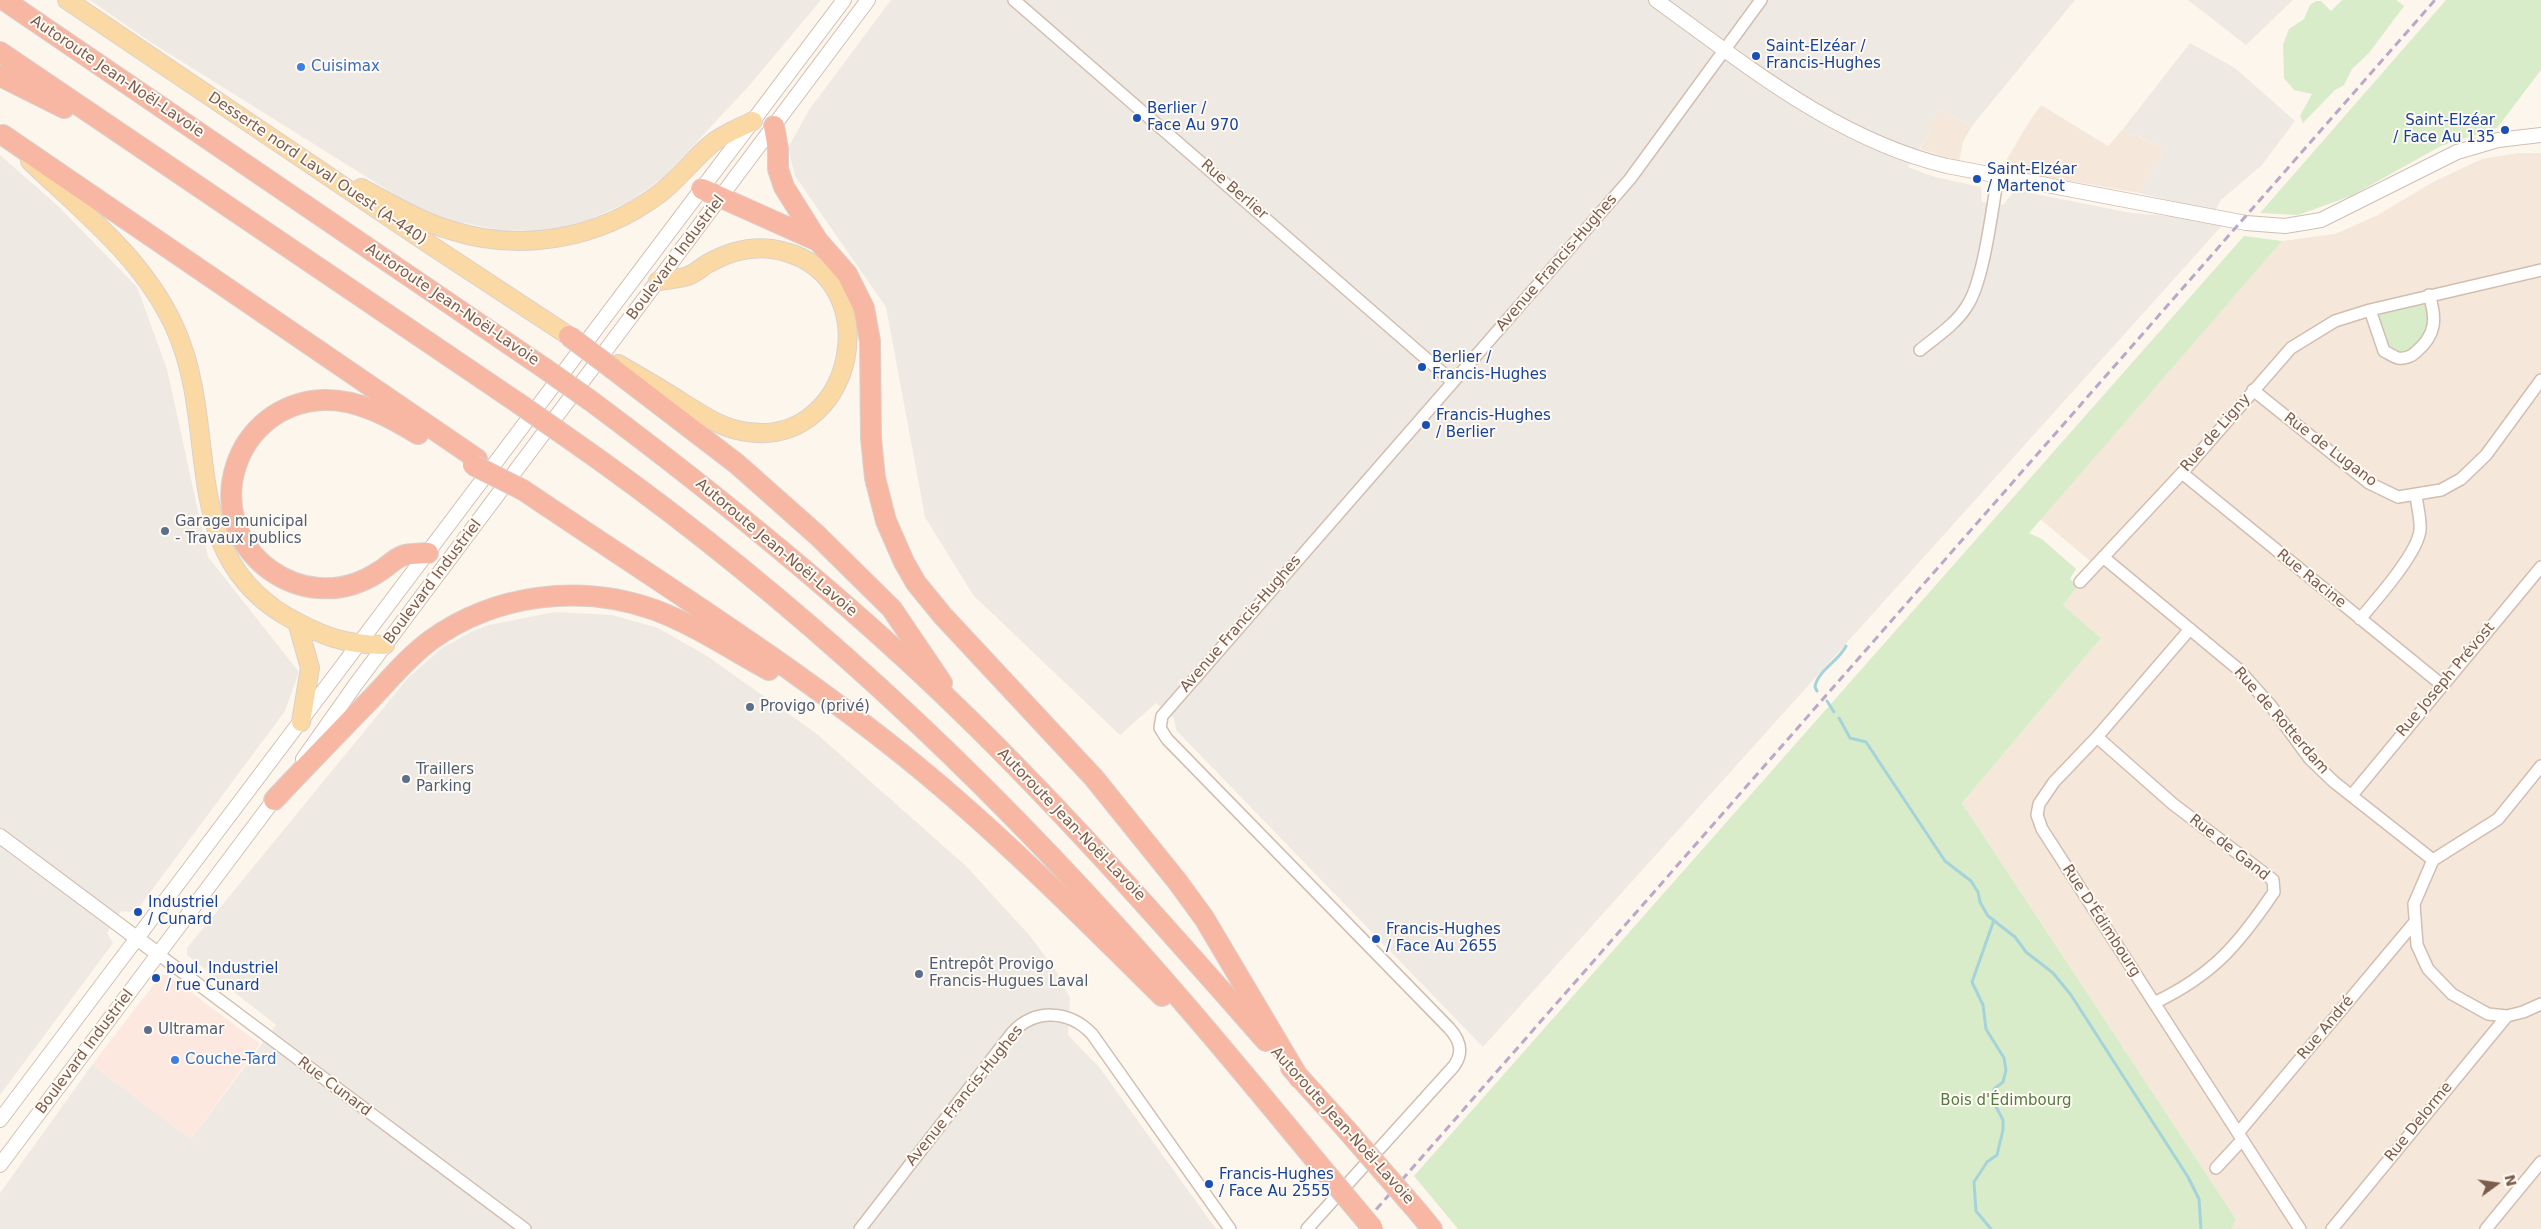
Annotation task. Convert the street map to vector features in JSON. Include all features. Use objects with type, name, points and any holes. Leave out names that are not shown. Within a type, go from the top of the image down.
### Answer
[{"type":"highway","name":"Autoroute Jean-Noël-Lavoie","points":[[4,0],[544,368],[590,401],[784,553],[871,628],[965,715],[1104,858],[1345,1128],[1432,1229]]},
{"type":"highway","points":[[0,52],[564,435],[649,498],[757,583],[839,653],[931,736],[1024,828],[1087,894],[1162,977],[1373,1229]]},
{"type":"highway","points":[[0,76],[127,138]]},
{"type":"highway","points":[[774,126],[780,178],[818,241],[852,282],[866,316],[870,341],[872,449],[877,489],[888,526],[909,571],[943,616],[1088,772],[1166,866],[1204,918],[1299,1078]]},
{"type":"highway","points":[[1,134],[475,462]]},
{"type":"highway","points":[[702,189],[818,241]]},
{"type":"highway","points":[[569,336],[616,366],[797,515],[892,609],[965,715]]},
{"type":"highway","points":[[428,553],[402,556],[371,576],[338,588],[310,587],[283,578],[260,563],[249,550],[233,517],[230,490],[242,452],[262,425],[278,413],[306,402],[331,400],[355,404],[385,415],[475,462],[523,490],[790,671],[858,720],[920,769],[1002,841],[1248,1079]]},
{"type":"highway","points":[[274,800],[418,650],[445,631],[471,617],[500,606],[530,599],[590,596],[616,599],[655,610],[696,629],[858,720]]},
{"type":"main road","name":"Desserte nord Laval Ouest (A-440)","points":[[67,0],[569,336]]},
{"type":"main road","points":[[299,157],[439,226],[490,239],[538,240],[588,231],[635,210],[668,187],[712,143],[753,121]]},
{"type":"main road","points":[[1,134],[119,245],[159,298],[181,340],[190,371],[212,512],[221,545],[234,570],[252,591],[297,622],[340,641],[360,645],[385,645]]},
{"type":"main road","points":[[616,366],[712,420],[738,430],[755,432],[784,428],[807,418],[821,406],[839,382],[849,347],[845,312],[828,282],[803,260],[774,250],[742,250],[720,257],[689,276],[658,282]]},
{"type":"main road","points":[[297,622],[310,668],[302,722]]},
{"type":"street","name":"Boulevard Industriel","points":[[0,1120],[302,722],[844,0]]},
{"type":"street","name":"Boulevard Industriel","points":[[0,1165],[274,800],[385,645],[868,0]]},
{"type":"street","name":"Rue Berlier","points":[[1014,0],[1453,382]]},
{"type":"street","points":[[1656,0],[1794,98],[1864,135],[1931,162],[2246,224],[2292,226],[2332,216],[2457,152],[2498,140],[2541,136]]},
{"type":"street","name":"Avenue Francis-Hughes","points":[[1307,1229],[1454,1066],[1460,1056],[1460,1045],[1451,1030],[1167,739],[1161,732],[1160,720],[1169,706],[1634,175],[1761,0]]},
{"type":"street","points":[[1920,350],[1956,320],[1971,300],[1977,282],[1998,176]]},
{"type":"street","name":"Rue de Ligny","points":[[2080,582],[2182,474],[2291,348],[2335,321],[2370,310],[2541,270]]},
{"type":"street","points":[[2370,310],[2384,351],[2398,358],[2411,356],[2428,342],[2433,327],[2434,310],[2429,295]]},
{"type":"street","name":"Rue de Lugano","points":[[2254,390],[2369,484],[2398,496],[2441,490],[2461,479],[2486,455],[2541,380]]},
{"type":"street","name":"Rue Racine","points":[[2182,474],[2442,684]]},
{"type":"street","points":[[2360,619],[2402,569],[2417,538],[2420,531],[2416,495]]},
{"type":"street","name":"Rue de Rotterdam","points":[[2103,557],[2238,669],[2270,706],[2310,759],[2334,782],[2432,860]]},
{"type":"street","name":"Rue Joseph Prévost","points":[[2352,795],[2442,684],[2541,567]]},
{"type":"street","name":"Rue D'Édimbourg","points":[[2190,628],[2097,737],[2054,782],[2039,804],[2037,815],[2042,829],[2300,1229]]},
{"type":"street","name":"Rue de Gand","points":[[2097,737],[2173,804],[2273,880],[2274,892],[2245,935],[2217,965],[2184,989],[2154,1004]]},
{"type":"street","points":[[2541,766],[2498,819],[2432,860],[2414,904],[2414,923],[2418,945],[2428,969],[2452,994],[2488,1014],[2507,1016],[2523,1012],[2541,1004]]},
{"type":"street","name":"Rue Cunard","points":[[0,836],[524,1229]]},
{"type":"street","name":"Rue André","points":[[2216,1168],[2414,923]]},
{"type":"street","name":"Avenue Francis-Hughes","points":[[860,1229],[1011,1034],[1028,1020],[1049,1015],[1070,1018],[1092,1034],[1230,1229]]},
{"type":"street","name":"Rue Delorme","points":[[2332,1229],[2507,1016]]},
{"type":"street","points":[[2486,1229],[2541,1162]]},
{"type":"shaded area","points":[[90,0],[821,0],[748,87],[664,177],[629,202],[586,221],[545,231],[499,230],[449,220],[413,206],[149,41]]},
{"type":"shaded area","points":[[891,0],[2075,0],[1972,126],[1939,109],[1927,129],[1930,132],[1908,167],[1935,177],[1981,187],[1982,202],[2003,205],[2015,190],[2131,213],[2227,220],[1483,1047],[1176,730],[1174,718],[1156,703],[1120,735],[973,595],[925,517],[886,307],[795,176],[788,148],[809,110]]},
{"type":"shaded area","points":[[2188,0],[2293,0],[2246,45]]},
{"type":"shaded area","points":[[2190,43],[2235,68],[2295,121],[2262,165],[2221,200],[2215,211],[2139,193],[2160,158],[2163,149],[2139,136],[2130,135],[2123,129]]},
{"type":"shaded area","points":[[2041,105],[2108,146],[2123,129],[2130,135],[2138,136],[2163,149],[2160,158],[2139,193],[2001,169]]},
{"type":"shaded area","points":[[1939,109],[1972,126],[1963,142],[1959,161],[1920,149],[1930,132],[1926,129]]},
{"type":"shaded area","points":[[2519,153],[2541,153],[2541,1229],[2230,1229],[2236,1219],[1962,803],[2101,638],[2063,605],[2095,565],[2039,518],[2282,241],[2335,234],[2376,216],[2433,182],[2482,159]]},
{"type":"shaded area","points":[[0,155],[59,207],[137,287],[167,369],[208,557],[299,672],[285,711],[140,906],[130,912],[121,911],[107,933],[113,943],[0,1095]]},
{"type":"shaded area","points":[[555,612],[612,615],[658,628],[707,656],[817,734],[967,867],[1030,936],[1056,971],[1070,998],[1068,1035],[1099,1067],[1216,1229],[0,1229],[0,1193],[92,1065],[191,1139],[276,1025],[187,955],[187,948],[408,678],[442,648],[473,631],[489,625]]},
{"type":"shaded area","points":[[161,975],[168,975],[260,1044],[191,1139],[92,1065]]},
{"type":"green space","points":[[2342,0],[2396,0],[2404,6],[2369,53],[2352,69],[2344,85],[2335,90],[2303,123],[2300,116],[2312,94],[2294,90],[2284,78],[2283,45],[2289,29],[2304,19],[2310,5],[2316,1],[2321,1],[2331,11]]},
{"type":"green space","points":[[2446,0],[2541,0],[2541,70],[2497,128],[2441,146],[2351,196],[2298,215],[2260,213]]},
{"type":"green space","name":"Bois d'Édimbourg","points":[[2244,236],[2282,241],[2029,533],[2042,539],[2076,569],[2070,579],[2078,586],[2063,605],[2101,638],[1962,803],[2236,1219],[2231,1229],[1458,1229],[1414,1176]]},
{"type":"green space","points":[[2421,303],[2428,306],[2428,319],[2420,341],[2413,348],[2405,352],[2397,352],[2389,347],[2383,335],[2379,316],[2384,312]]},
{"type":"waterway","points":[[1817,691],[1815,687],[1820,676],[1846,646]]},
{"type":"waterway","points":[[1827,701],[1834,712]]},
{"type":"waterway","points":[[1839,718],[1850,738],[1866,742],[1945,861],[1971,881],[1988,916],[2015,937],[2026,952],[2053,973],[2071,995],[2188,1177],[2199,1199],[2201,1229]]},
{"type":"waterway","points":[[1991,1229],[1976,1211],[1974,1182],[1987,1162],[1997,1155],[2003,1130],[2003,1120],[1992,1099],[1994,1089],[2003,1082],[2006,1070],[2004,1058],[1986,1029],[1983,1005],[1972,982],[1994,920]]},
{"type":"railway","points":[[1359,1229],[2435,0]]},
{"type":"place","name":"Saint-Elzéar / Francis-Hughes","points":[[1756,56]]},
{"type":"place","name":"Cuisimax","points":[[301,67]]},
{"type":"place","name":"Berlier / Face Au 970","points":[[1137,118]]},
{"type":"place","name":"Saint-Elzéar / Face Au 135","points":[[2505,130]]},
{"type":"place","name":"Saint-Elzéar / Martenot","points":[[1977,179]]},
{"type":"place","name":"Berlier / Francis-Hughes","points":[[1422,367]]},
{"type":"place","name":"Francis-Hughes / Berlier","points":[[1426,425]]},
{"type":"place","name":"Garage municipal - Travaux publics","points":[[165,531]]},
{"type":"place","name":"Provigo (privé)","points":[[750,707]]},
{"type":"place","name":"Traillers Parking","points":[[406,779]]},
{"type":"place","name":"Industriel / Cunard","points":[[138,912]]},
{"type":"place","name":"Francis-Hughes / Face Au 2655","points":[[1376,939]]},
{"type":"place","name":"Entrepôt Provigo Francis-Hugues Laval","points":[[919,974]]},
{"type":"place","name":"boul. Industriel / rue Cunard","points":[[156,978]]},
{"type":"place","name":"Ultramar","points":[[148,1030]]},
{"type":"place","name":"Couche-Tard","points":[[175,1060]]},
{"type":"place","name":"Francis-Hughes / Face Au 2555","points":[[1209,1184]]}]
